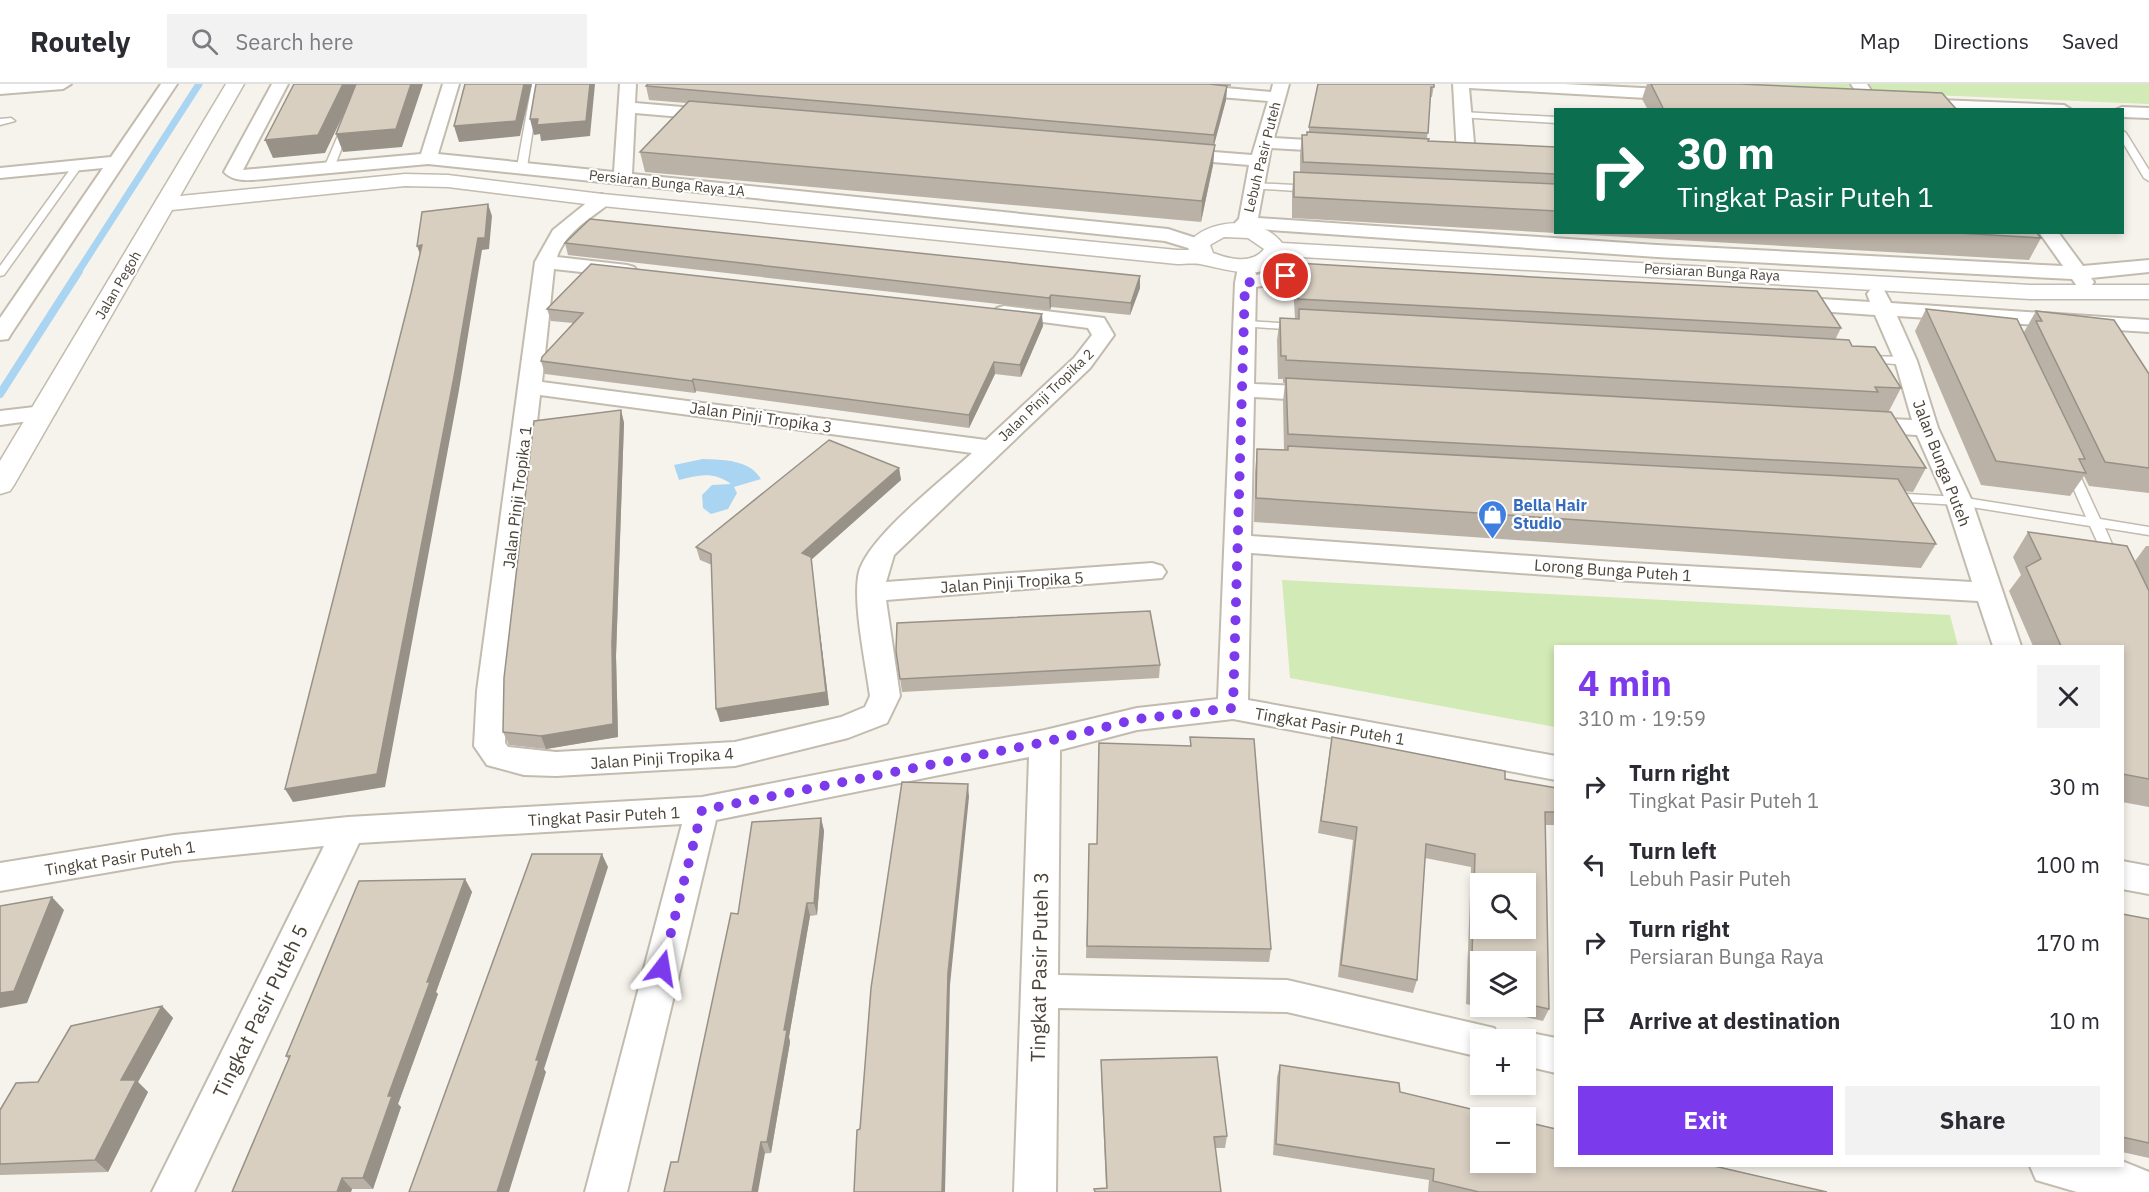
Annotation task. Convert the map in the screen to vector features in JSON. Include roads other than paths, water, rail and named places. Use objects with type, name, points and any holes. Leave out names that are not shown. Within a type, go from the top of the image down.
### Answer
[{"type":"street","points":[[0,89],[63,84]]},
{"type":"street","points":[[0,334],[169,84]]},
{"type":"street","name":"Jalan Pegoh","points":[[0,485],[235,84]]},
{"type":"street","name":"Persiaran Bunga Raya 1A","points":[[280,84],[233,172],[242,175],[428,159],[1168,235],[1201,251]]},
{"type":"street","points":[[428,159],[451,84]]},
{"type":"street","points":[[623,178],[628,84]]},
{"type":"street","points":[[1123,84],[1279,91]]},
{"type":"street","points":[[1461,84],[1460,154],[1488,156]]},
{"type":"street","points":[[1473,84],[1695,95]]},
{"type":"street","points":[[1859,84],[1882,103]]},
{"type":"street","name":"Lebuh Pasir Puteh","points":[[1245,227],[1258,161],[1266,143],[1279,91]]},
{"type":"street","points":[[1624,92],[1627,108]]},
{"type":"street","points":[[1847,102],[1989,108]]},
{"type":"street","points":[[627,107],[734,116]]},
{"type":"street","points":[[2124,112],[2149,112]]},
{"type":"street","points":[[1266,143],[1360,148]]},
{"type":"street","points":[[1163,153],[1258,161]]},
{"type":"street","points":[[0,173],[115,162]]},
{"type":"street","points":[[180,177],[192,189],[203,194],[226,198]]},
{"type":"street","points":[[164,204],[405,180],[448,181],[602,200],[1165,256],[1201,251],[1246,275],[1355,280]]},
{"type":"street","points":[[152,225],[226,198]]},
{"type":"street","name":"Jalan Pinji Tropika 1","points":[[556,764],[524,763],[498,757],[489,746],[492,690],[545,262],[548,249],[569,225],[602,200]]},
{"type":"street","points":[[1245,227],[1265,238],[1275,249],[1267,260],[1246,275]]},
{"type":"street","points":[[1201,251],[1203,238],[1214,232],[1245,227],[2075,273],[2149,266]]},
{"type":"street","points":[[2049,234],[2075,273],[2094,292]]},
{"type":"street","name":"Persiaran Bunga Raya","points":[[1275,249],[1658,251],[1870,282],[2030,292],[2149,292]]},
{"type":"street","points":[[545,262],[650,273]]},
{"type":"street","points":[[1233,708],[1238,544],[1246,461],[1242,390],[1246,275]]},
{"type":"street","name":"Jalan Bunga Puteh","points":[[1870,282],[1885,308],[1906,361],[1926,428],[1959,501],[2007,645]]},
{"type":"street","points":[[0,298],[24,296]]},
{"type":"street","name":"Persiaran Bunga Raya","points":[[1766,302],[1885,308],[2004,322],[2143,327]]},
{"type":"street","name":"Jalan Pinji Tropika 2","points":[[978,309],[1096,323],[1103,335],[1082,363],[991,448]]},
{"type":"street","points":[[2143,327],[2149,348]]},
{"type":"street","name":"Jalan Pinji Tropika 3","points":[[531,387],[991,448]]},
{"type":"street","points":[[1242,390],[1348,396]]},
{"type":"street","points":[[0,418],[43,413]]},
{"type":"street","points":[[1843,423],[1926,428]]},
{"type":"street","name":"Jalan Pinji Tropika 4","points":[[556,764],[735,754],[848,727],[876,715],[885,696],[871,592],[873,572],[882,551],[991,448]]},
{"type":"street","name":"Lorong Bunga Puteh 1","points":[[1238,544],[1624,572],[1988,592]]},
{"type":"street","name":"Jalan Pinji Tropika 5","points":[[871,592],[1152,572]]},
{"type":"street","name":"Tingkat Pasir Puteh 1","points":[[0,877],[174,848],[348,830],[702,810],[1045,742],[1137,719],[1233,708],[1554,768]]},
{"type":"street","name":"Tingkat Pasir Puteh 3","points":[[1035,1192],[1045,742]]},
{"type":"street","points":[[606,1192],[702,810]]},
{"type":"street","name":"Tingkat Pasir Puteh 5","points":[[172,1192],[348,830]]},
{"type":"street","points":[[2124,875],[2149,880]]},
{"type":"street","points":[[1038,991],[1287,996],[1470,1038]]},
{"type":"street","points":[[1536,1051],[1554,1056]]},
{"type":"street","points":[[2055,1167],[2124,1182],[2148,1192]]},
{"type":"lane","points":[[522,167],[536,84]]},
{"type":"lane","points":[[1462,115],[1554,120]]},
{"type":"lane","points":[[329,168],[350,116]]},
{"type":"lane","points":[[0,122],[11,121]]},
{"type":"lane","points":[[2124,136],[2149,178]]},
{"type":"lane","points":[[0,273],[77,166]]},
{"type":"lane","points":[[1253,186],[1323,189]]},
{"type":"lane","points":[[1245,324],[1316,328]]},
{"type":"lane","points":[[1847,358],[1906,361]]},
{"type":"lane","points":[[2065,458],[2119,574]]},
{"type":"lane","points":[[1875,497],[1959,501],[2149,531]]},
{"type":"water","points":[[703,459],[727,460],[743,464],[756,472],[761,479],[734,487],[737,493],[728,509],[711,514],[703,508],[702,495],[712,485],[731,484],[712,476],[679,480],[674,465]]},
{"type":"waterway","points":[[78,272],[199,84]]},
{"type":"waterway","points":[[0,394],[79,271]]},
{"type":"place","name":"Bella Hair Studio","points":[[1492,540]]}]
